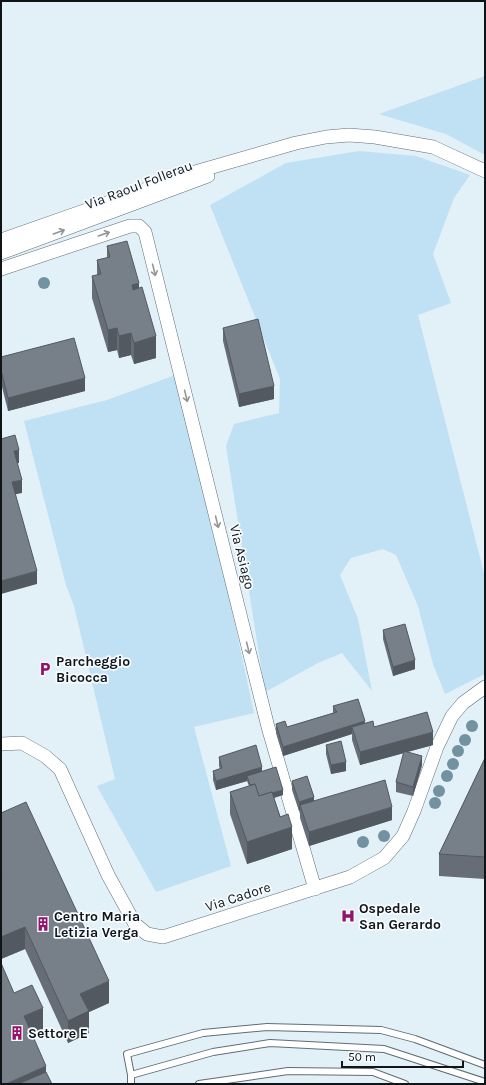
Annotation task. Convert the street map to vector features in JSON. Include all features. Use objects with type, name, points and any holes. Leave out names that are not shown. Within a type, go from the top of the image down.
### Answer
[{"type":"street","name":"Via Raoul Follerau","points":[[1,240],[188,174],[267,151],[326,137],[349,135],[375,137],[432,147],[485,171]]},
{"type":"street","name":"Via Raoul Follerau","points":[[1,253],[190,183],[267,151]]},
{"type":"street","name":"Via Asiago","points":[[1,269],[130,226],[138,226],[145,232],[268,727],[315,889]]},
{"type":"street","name":"Via Cadore","points":[[1,744],[22,743],[46,756],[60,769],[108,875],[135,924],[147,934],[163,937],[350,877],[384,858],[403,836],[414,811],[437,747],[452,716],[462,703],[485,687]]},
{"type":"lane","points":[[131,1084],[127,1054],[203,1033],[267,1027],[381,1030],[415,1039],[485,1065]]},
{"type":"lane","points":[[131,1075],[213,1052],[270,1043],[384,1049],[485,1082]]},
{"type":"lane","points":[[199,1084],[288,1071],[373,1072],[405,1084]]},
{"type":"shaded area","points":[[485,76],[485,155],[446,134],[379,114]]},
{"type":"shaded area","points":[[359,151],[416,156],[470,175],[454,198],[433,254],[451,303],[418,315],[485,577],[485,674],[445,694],[433,664],[418,606],[396,555],[383,549],[351,558],[340,575],[358,619],[372,691],[342,653],[318,663],[265,692],[226,446],[234,424],[279,413],[280,379],[210,205],[286,163]]},
{"type":"shaded area","points":[[181,373],[254,713],[194,727],[231,866],[156,892],[97,786],[115,779],[74,606],[66,585],[24,421],[107,400]]},
{"type":"building","points":[[127,241],[139,283],[132,285],[133,290],[142,287],[156,336],[134,343],[131,333],[119,336],[117,328],[108,330],[92,276],[101,274],[97,260],[110,257],[107,246]]},
{"type":"building","points":[[258,319],[274,386],[239,394],[223,328]]},
{"type":"building","points":[[74,338],[85,378],[8,398],[1,370],[1,357]]},
{"type":"building","points":[[15,435],[19,450],[14,451],[22,480],[12,482],[37,571],[1,581],[1,439]]},
{"type":"building","points":[[405,624],[415,660],[393,667],[383,630]]},
{"type":"building","points":[[358,699],[365,721],[283,747],[276,724],[285,721],[287,727],[337,712],[333,706]]},
{"type":"building","points":[[427,712],[433,732],[360,752],[352,727],[373,721],[374,727]]},
{"type":"building","points":[[341,741],[346,762],[331,765],[326,745]]},
{"type":"building","points":[[256,745],[262,767],[216,781],[213,771],[222,768],[219,757]]},
{"type":"building","points":[[404,751],[422,756],[413,787],[396,782]]},
{"type":"building","points":[[485,758],[485,857],[439,854]]},
{"type":"building","points":[[276,767],[283,790],[259,796],[255,784],[250,785],[247,776]]},
{"type":"building","points":[[307,776],[314,797],[299,802],[292,781]]},
{"type":"building","points":[[385,780],[392,807],[309,832],[300,805]]},
{"type":"building","points":[[255,784],[259,796],[272,792],[280,817],[288,814],[292,827],[247,842],[230,792]]},
{"type":"building","name":"Centro Maria Letizia Verga","points":[[26,802],[109,981],[80,994],[89,1011],[68,1021],[25,927],[1,937],[1,813]]},
{"type":"building","name":"Settore E","points":[[1,963],[14,993],[32,985],[43,1008],[24,1016],[46,1066],[6,1084],[1,1084]]},
{"type":"building","points":[[46,1072],[52,1084],[18,1084]]},
{"type":"place","name":"Parcheggio Bicocca","points":[[45,669]]},
{"type":"place","name":"Ospedale San Gerardo","points":[[348,916]]},
{"type":"place","name":"Centro Maria Letizia Verga","points":[[43,924]]},
{"type":"place","name":"Settore E","points":[[17,1033]]}]
